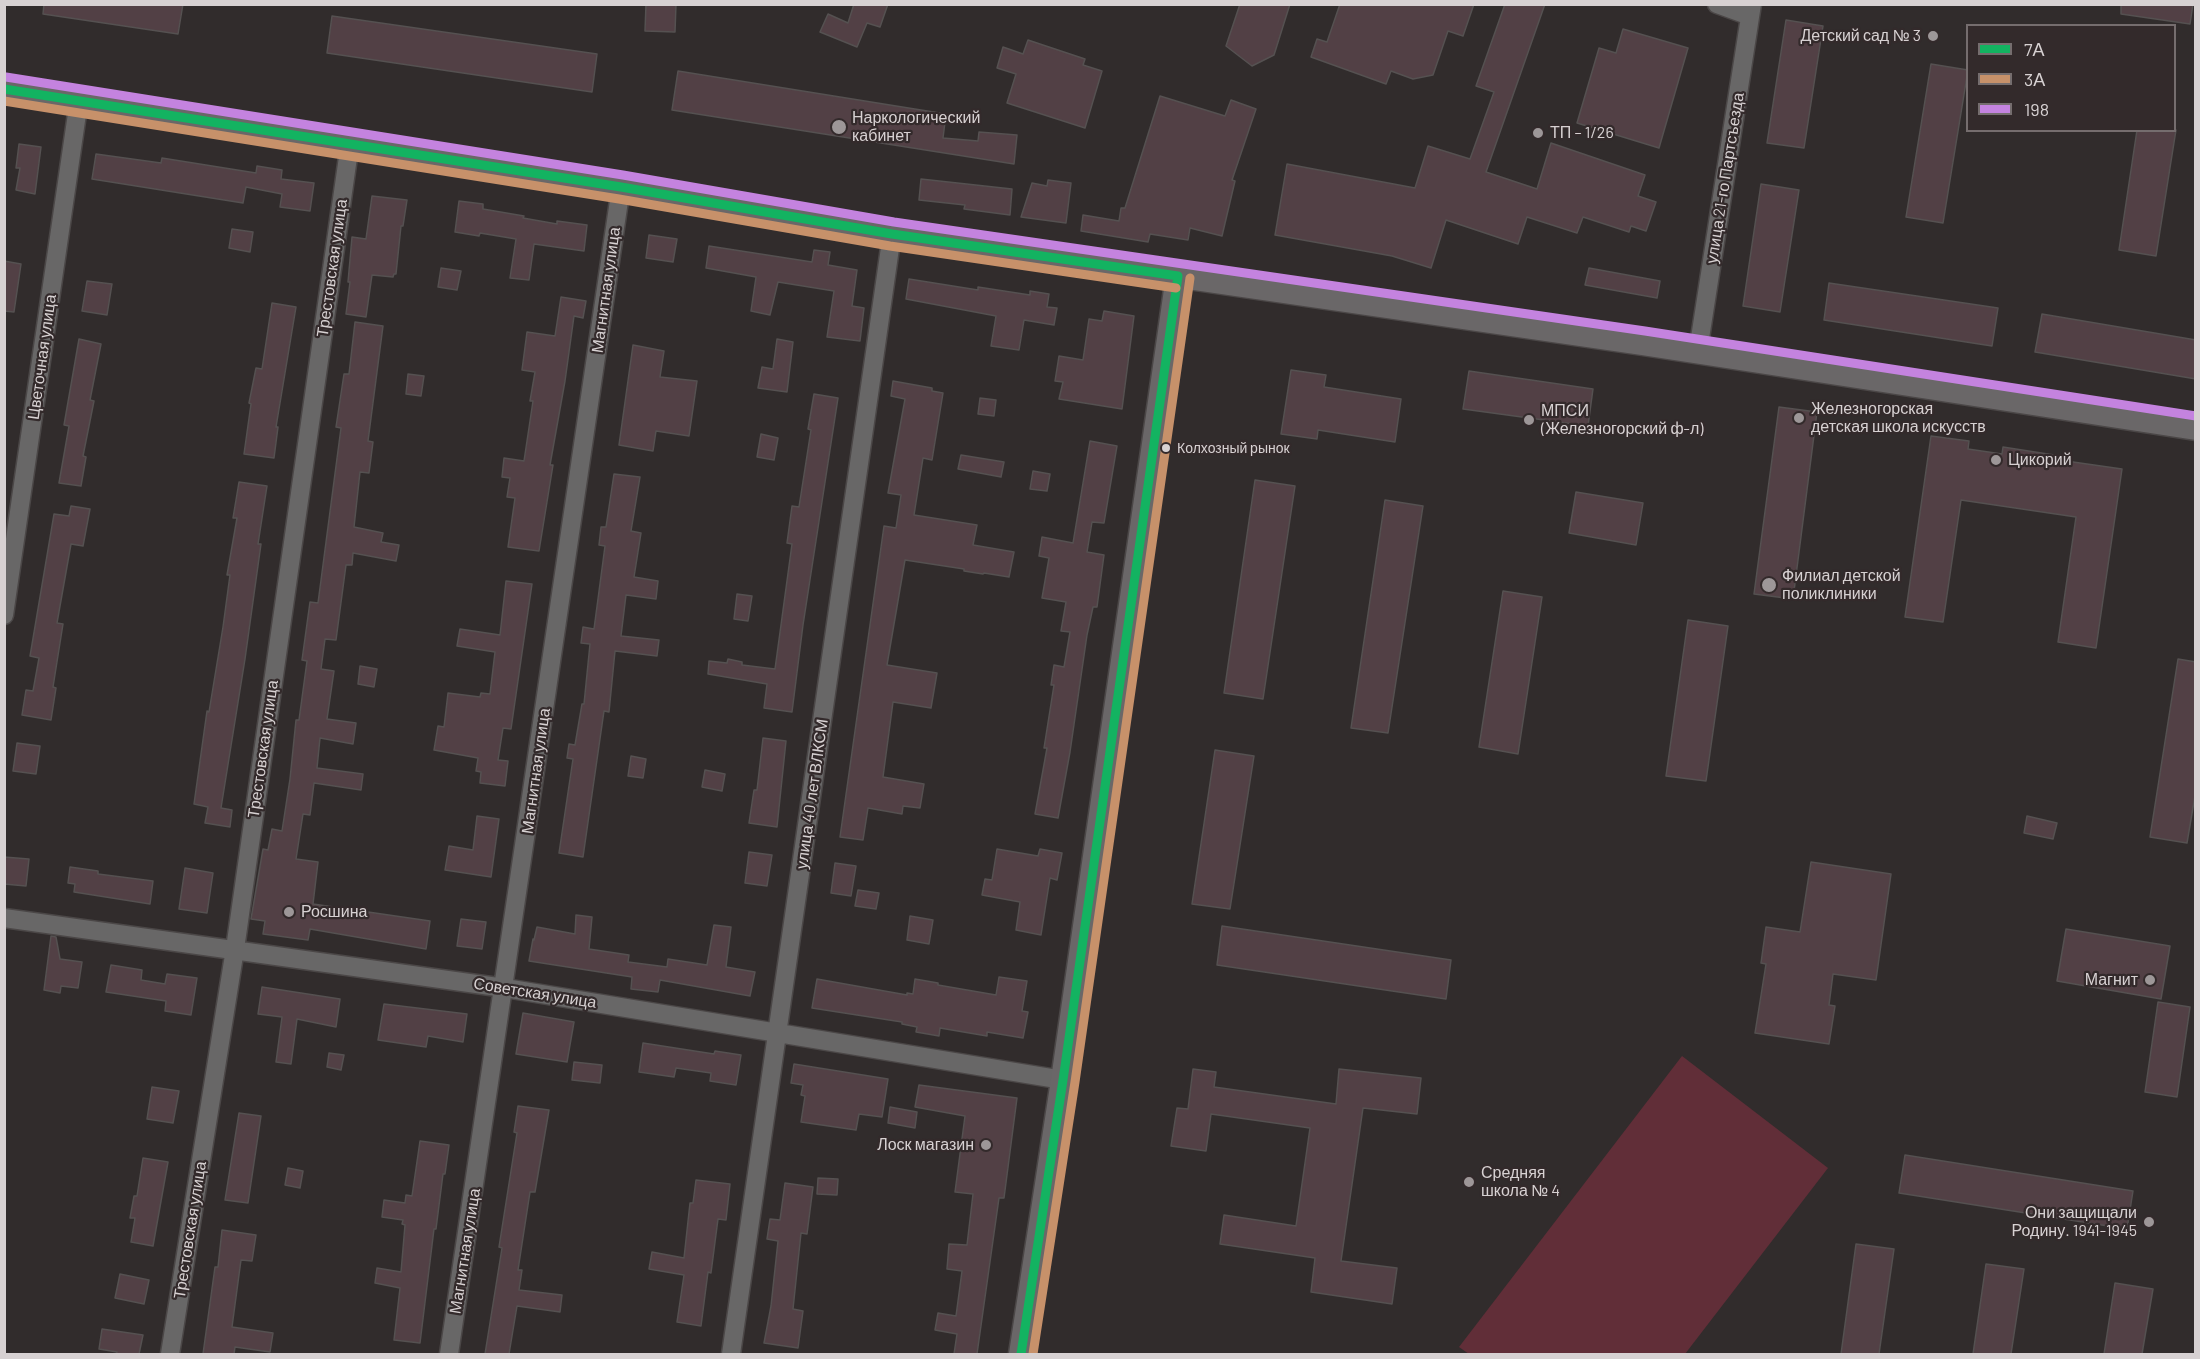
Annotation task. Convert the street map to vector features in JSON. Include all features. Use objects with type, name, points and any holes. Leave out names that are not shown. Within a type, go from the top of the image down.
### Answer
[{"type":"main road","points":[[4,89],[621,187],[892,234],[1698,351],[2196,428]]},
{"type":"main road","points":[[1021,1354],[1063,1080],[1178,276]]},
{"type":"street","points":[[1718,4],[1751,10]]},
{"type":"street","name":"улица 21-го Партсъезда","points":[[1698,351],[1751,10]]},
{"type":"street","name":"Цветочная улица","points":[[4,615],[79,100]]},
{"type":"street","name":"Трестовская улица","points":[[170,1354],[235,949],[350,143]]},
{"type":"street","name":"Магнитная улица","points":[[449,1354],[505,988],[621,187]]},
{"type":"street","name":"улица 40 лет ВЛКСМ","points":[[731,1354],[892,234]]},
{"type":"street","name":"Советская улица","points":[[4,918],[505,988],[1063,1080]]},
{"type":"shaded area","points":[[1682,1056],[1828,1168],[1685,1354],[1469,1354],[1459,1347]]},
{"type":"building","points":[[44,4],[183,4],[178,34],[43,14]]},
{"type":"building","points":[[646,4],[676,4],[675,32],[645,31]]},
{"type":"building","points":[[854,4],[888,4],[880,27],[867,23],[857,47],[820,32],[828,14],[848,23]]},
{"type":"building","points":[[1240,4],[1290,4],[1274,55],[1252,66],[1226,46]]},
{"type":"building","points":[[1340,4],[1474,4],[1463,36],[1448,31],[1433,75],[1413,79],[1391,71],[1386,84],[1311,57],[1317,39],[1327,42]]},
{"type":"building","points":[[1505,4],[1545,4],[1486,172],[1537,189],[1551,143],[1645,175],[1638,196],[1656,202],[1646,231],[1631,226],[1629,232],[1583,217],[1577,233],[1527,217],[1518,244],[1446,220],[1431,268],[1392,256],[1275,235],[1287,164],[1415,188],[1428,146],[1470,159],[1494,92],[1476,86]]},
{"type":"building","points":[[2121,4],[2193,4],[2190,24],[2121,14]]},
{"type":"building","points":[[332,16],[597,54],[592,92],[327,53]]},
{"type":"building","points":[[1786,20],[1823,26],[1804,148],[1767,143]]},
{"type":"building","points":[[1623,29],[1688,48],[1659,148],[1577,123],[1599,48],[1616,53]]},
{"type":"building","points":[[1028,40],[1085,59],[1083,65],[1102,71],[1085,128],[1007,103],[1016,74],[997,68],[1003,47],[1023,54]]},
{"type":"building","points":[[1931,64],[1966,70],[1966,82],[1943,223],[1906,217]]},
{"type":"building","points":[[678,71],[946,114],[943,138],[978,141],[979,132],[1017,135],[1014,164],[672,110]]},
{"type":"building","points":[[1160,96],[1225,116],[1231,100],[1256,109],[1232,180],[1235,181],[1222,236],[1190,228],[1188,240],[1150,234],[1148,242],[1081,231],[1083,215],[1119,221],[1121,208],[1125,208]]},
{"type":"building","points":[[2137,132],[2176,132],[2156,256],[2119,250]]},
{"type":"building","points":[[19,144],[41,147],[35,194],[16,190],[20,168],[16,168]]},
{"type":"building","points":[[96,154],[161,163],[162,158],[256,173],[257,166],[282,170],[281,179],[314,183],[310,211],[280,207],[282,194],[246,187],[243,203],[92,179]]},
{"type":"building","points":[[921,179],[1012,189],[1010,215],[964,209],[965,205],[919,200]]},
{"type":"building","points":[[1048,180],[1071,183],[1066,223],[1021,217],[1032,183],[1047,186]]},
{"type":"building","points":[[1761,184],[1799,190],[1780,312],[1743,306]]},
{"type":"building","points":[[372,196],[407,200],[403,226],[401,226],[396,274],[393,277],[372,275],[366,317],[346,314],[352,237],[366,239]]},
{"type":"building","points":[[459,201],[483,204],[483,209],[524,216],[523,218],[557,224],[557,221],[587,225],[584,251],[534,244],[529,280],[510,278],[516,239],[480,233],[479,236],[455,232]]},
{"type":"building","points":[[232,229],[253,232],[250,252],[229,248]]},
{"type":"building","points":[[649,235],[677,239],[673,262],[646,258]]},
{"type":"building","points":[[709,246],[812,262],[814,250],[830,252],[828,265],[857,270],[852,306],[864,308],[860,341],[827,337],[834,291],[778,282],[770,315],[751,311],[756,277],[706,268]]},
{"type":"building","points":[[4,261],[21,264],[14,312],[4,311]]},
{"type":"building","points":[[441,268],[461,271],[457,290],[438,287]]},
{"type":"building","points":[[1589,268],[1660,281],[1657,298],[1585,285]]},
{"type":"building","points":[[909,279],[978,290],[978,287],[1030,295],[1030,291],[1049,294],[1047,307],[1057,308],[1054,325],[1024,320],[1019,350],[991,346],[996,316],[906,299]]},
{"type":"building","points":[[87,281],[112,284],[107,315],[82,311]]},
{"type":"building","points":[[1829,283],[1998,308],[1992,346],[1824,320]]},
{"type":"building","points":[[561,297],[586,301],[583,318],[574,316],[539,551],[508,547],[515,498],[507,497],[510,478],[502,477],[504,458],[524,461],[535,372],[522,370],[527,332],[555,336]]},
{"type":"building","points":[[272,303],[296,307],[276,427],[278,427],[274,458],[244,454],[251,404],[249,403],[256,368],[262,369]]},
{"type":"building","points":[[1104,311],[1134,316],[1122,409],[1059,399],[1063,382],[1055,381],[1059,356],[1083,360],[1089,319],[1102,321]]},
{"type":"building","points":[[2042,314],[2196,340],[2196,379],[2035,352]]},
{"type":"building","points":[[355,322],[383,326],[368,441],[373,442],[369,473],[360,472],[354,527],[383,533],[381,542],[399,545],[396,561],[353,553],[352,565],[346,565],[336,640],[325,639],[321,669],[334,671],[327,719],[356,723],[353,744],[320,738],[317,768],[363,774],[361,790],[314,783],[310,815],[303,814],[296,859],[318,862],[313,904],[430,921],[426,949],[310,929],[308,940],[263,934],[265,921],[251,919],[263,849],[268,850],[272,829],[282,831],[296,720],[299,720],[307,661],[302,660],[310,602],[318,603],[341,428],[336,427],[344,374],[349,374]]},
{"type":"building","points":[[79,339],[101,344],[90,400],[94,401],[83,456],[86,457],[81,486],[59,483],[69,426],[64,425]]},
{"type":"building","points":[[777,339],[793,342],[787,392],[758,388],[762,367],[773,369]]},
{"type":"building","points":[[633,345],[664,351],[660,377],[697,381],[689,436],[656,431],[653,451],[619,445]]},
{"type":"building","points":[[1291,370],[1326,375],[1324,387],[1401,399],[1395,442],[1318,430],[1317,439],[1281,434]]},
{"type":"building","points":[[1469,371],[1593,389],[1588,426],[1463,409]]},
{"type":"building","points":[[408,374],[424,376],[421,396],[406,394]]},
{"type":"building","points":[[893,381],[932,388],[932,391],[943,393],[932,460],[923,458],[914,515],[977,525],[973,545],[1014,552],[1009,577],[905,560],[887,665],[937,673],[931,708],[893,702],[883,777],[924,784],[920,808],[903,806],[902,814],[868,808],[863,840],[840,837],[884,526],[896,528],[901,495],[888,493],[905,399],[891,396]]},
{"type":"building","points":[[814,394],[838,398],[792,712],[764,708],[767,684],[708,674],[709,661],[727,663],[728,659],[742,662],[742,665],[775,669],[792,544],[787,543],[792,506],[799,507]]},
{"type":"building","points":[[980,398],[996,400],[994,416],[978,414]]},
{"type":"building","points":[[1779,407],[1817,412],[1793,599],[1754,594]]},
{"type":"building","points":[[761,434],[778,438],[774,460],[757,457]]},
{"type":"building","points":[[1931,436],[1969,441],[1968,449],[2002,454],[2003,447],[2067,457],[2066,461],[2122,469],[2096,648],[2058,642],[2076,517],[1961,500],[1943,622],[1905,617]]},
{"type":"building","points":[[1090,441],[1117,446],[1104,523],[1092,522],[1087,552],[1104,555],[1097,607],[1093,607],[1087,635],[1058,818],[1035,814],[1047,748],[1044,748],[1054,685],[1051,685],[1054,665],[1064,667],[1070,632],[1061,631],[1066,602],[1042,598],[1049,558],[1039,556],[1042,537],[1073,543]]},
{"type":"building","points":[[961,455],[1004,462],[1001,477],[958,469]]},
{"type":"building","points":[[1033,471],[1050,474],[1047,491],[1030,489]]},
{"type":"building","points":[[614,474],[640,477],[631,531],[641,533],[634,577],[658,581],[656,599],[626,595],[621,636],[659,640],[657,656],[615,651],[609,712],[604,711],[583,857],[559,853],[573,759],[567,758],[569,744],[575,745],[582,704],[584,704],[590,644],[581,643],[583,627],[594,629],[605,546],[599,545],[601,527],[606,527]]},
{"type":"building","points":[[1255,480],[1295,486],[1263,699],[1224,693]]},
{"type":"building","points":[[239,482],[267,486],[245,659],[221,808],[232,810],[230,827],[205,823],[208,807],[194,804],[207,711],[209,712],[223,627],[230,575],[227,575],[237,518],[233,518]]},
{"type":"building","points":[[1576,492],[1643,503],[1636,545],[1569,533]]},
{"type":"building","points":[[1385,500],[1423,506],[1388,733],[1351,728]]},
{"type":"building","points":[[71,506],[90,509],[83,546],[71,544],[57,623],[63,624],[53,687],[56,688],[51,720],[22,715],[26,690],[33,691],[39,658],[30,656],[54,514],[69,516]]},
{"type":"building","points":[[506,581],[532,584],[511,729],[503,728],[498,760],[508,761],[505,786],[480,783],[481,772],[476,771],[478,758],[434,750],[438,726],[444,727],[448,693],[480,697],[481,693],[490,694],[495,652],[457,646],[460,629],[500,635]]},
{"type":"building","points":[[1503,591],[1542,597],[1518,754],[1479,747]]},
{"type":"building","points":[[737,594],[752,596],[748,621],[734,619]]},
{"type":"building","points":[[1688,620],[1728,626],[1706,781],[1666,776]]},
{"type":"building","points":[[2178,659],[2196,662],[2196,790],[2187,843],[2150,837]]},
{"type":"building","points":[[360,666],[377,669],[374,687],[358,684]]},
{"type":"building","points":[[763,738],[786,741],[777,827],[749,823],[754,790],[757,790]]},
{"type":"building","points":[[17,743],[40,746],[36,774],[13,771]]},
{"type":"building","points":[[1215,750],[1254,756],[1230,909],[1192,904]]},
{"type":"building","points":[[631,756],[646,759],[643,778],[628,776]]},
{"type":"building","points":[[705,770],[725,774],[722,791],[702,787]]},
{"type":"building","points":[[477,816],[499,819],[491,877],[445,870],[449,846],[473,850]]},
{"type":"building","points":[[2027,816],[2057,823],[2053,839],[2024,833]]},
{"type":"building","points":[[997,849],[1038,856],[1040,849],[1062,853],[1057,880],[1050,878],[1041,935],[1016,930],[1020,902],[982,895],[985,879],[992,880]]},
{"type":"building","points":[[749,852],[772,855],[767,886],[745,883]]},
{"type":"building","points":[[4,857],[29,859],[26,886],[4,884]]},
{"type":"building","points":[[1811,862],[1891,874],[1876,980],[1833,974],[1829,1005],[1835,1006],[1829,1044],[1755,1033],[1766,964],[1761,963],[1766,927],[1800,932]]},
{"type":"building","points":[[835,863],[856,866],[851,896],[831,893]]},
{"type":"building","points":[[70,867],[98,871],[98,874],[153,881],[150,904],[74,892],[75,884],[68,883]]},
{"type":"building","points":[[185,868],[213,873],[207,913],[179,909]]},
{"type":"building","points":[[858,890],[879,893],[876,909],[855,906]]},
{"type":"building","points":[[576,915],[592,917],[589,949],[629,955],[628,962],[667,967],[668,959],[707,965],[714,925],[731,927],[726,967],[755,972],[750,996],[660,980],[658,992],[631,989],[632,977],[529,961],[537,927],[575,934]]},
{"type":"building","points":[[910,916],[933,920],[929,944],[907,940]]},
{"type":"building","points":[[461,919],[486,922],[482,949],[457,946]]},
{"type":"building","points":[[1222,926],[1451,960],[1446,999],[1217,965]]},
{"type":"building","points":[[2066,929],[2170,946],[2161,999],[2057,981]]},
{"type":"building","points":[[51,936],[56,937],[60,959],[82,962],[78,988],[61,986],[60,993],[44,990]]},
{"type":"building","points":[[111,965],[142,970],[141,980],[165,984],[167,974],[197,978],[191,1015],[165,1011],[166,1001],[106,992]]},
{"type":"building","points":[[999,977],[1027,981],[1022,1011],[1028,1012],[1023,1038],[987,1032],[987,1036],[940,1028],[939,1036],[916,1032],[917,1027],[902,1024],[902,1022],[812,1008],[817,979],[907,995],[907,993],[913,994],[915,979],[996,995]]},
{"type":"building","points":[[262,987],[340,999],[336,1027],[297,1019],[291,1064],[276,1062],[282,1017],[258,1014]]},
{"type":"building","points":[[2158,1002],[2190,1007],[2177,1097],[2145,1092]]},
{"type":"building","points":[[384,1004],[467,1014],[463,1042],[428,1036],[426,1047],[378,1040]]},
{"type":"building","points":[[523,1013],[574,1022],[567,1062],[516,1054]]},
{"type":"building","points":[[643,1043],[714,1054],[715,1051],[741,1055],[736,1085],[710,1081],[711,1073],[676,1068],[674,1077],[639,1072]]},
{"type":"building","points":[[329,1053],[344,1055],[341,1070],[327,1067]]},
{"type":"building","points":[[574,1062],[602,1065],[600,1083],[572,1080]]},
{"type":"building","points":[[794,1064],[888,1079],[882,1117],[859,1114],[856,1130],[801,1122],[805,1096],[801,1095],[803,1085],[791,1083]]},
{"type":"building","points":[[1193,1069],[1216,1072],[1214,1087],[1336,1104],[1339,1069],[1421,1078],[1417,1114],[1363,1108],[1341,1261],[1397,1268],[1392,1304],[1311,1292],[1315,1258],[1220,1244],[1224,1215],[1296,1226],[1310,1128],[1211,1114],[1206,1151],[1171,1146],[1177,1108],[1188,1109]]},
{"type":"building","points":[[919,1085],[1017,1098],[1004,1198],[999,1198],[977,1354],[954,1354],[957,1334],[935,1330],[938,1313],[956,1316],[962,1271],[947,1269],[949,1244],[967,1245],[973,1194],[955,1192],[965,1116],[915,1107]]},
{"type":"building","points":[[152,1087],[179,1091],[173,1123],[147,1119]]},
{"type":"building","points":[[518,1106],[549,1110],[535,1192],[530,1192],[518,1270],[522,1270],[519,1290],[562,1295],[560,1312],[517,1306],[509,1354],[485,1354],[502,1248],[499,1247],[517,1133],[514,1132]]},
{"type":"building","points":[[890,1107],[917,1112],[915,1128],[888,1123]]},
{"type":"building","points":[[239,1113],[261,1116],[248,1203],[225,1200]]},
{"type":"building","points":[[420,1141],[449,1145],[436,1229],[434,1229],[420,1343],[394,1340],[400,1288],[375,1283],[377,1268],[401,1272],[405,1225],[402,1224],[403,1220],[382,1217],[384,1200],[405,1203],[406,1195],[412,1196]]},
{"type":"building","points":[[1905,1155],[2133,1191],[2127,1229],[1899,1193]]},
{"type":"building","points":[[143,1158],[168,1162],[153,1246],[131,1242],[135,1218],[130,1218],[134,1196],[137,1196]]},
{"type":"building","points":[[288,1168],[303,1171],[300,1188],[285,1185]]},
{"type":"building","points":[[818,1178],[838,1179],[837,1195],[817,1194]]},
{"type":"building","points":[[696,1180],[730,1184],[726,1220],[718,1219],[701,1326],[677,1322],[684,1275],[649,1269],[652,1252],[684,1258],[690,1203],[693,1203]]},
{"type":"building","points":[[785,1183],[813,1187],[807,1234],[801,1233],[793,1309],[803,1311],[798,1348],[764,1343],[771,1306],[778,1241],[767,1239],[770,1219],[780,1220]]},
{"type":"building","points":[[222,1230],[256,1235],[252,1261],[241,1260],[232,1327],[273,1333],[270,1352],[235,1347],[234,1354],[203,1354]]},
{"type":"building","points":[[1856,1244],[1894,1249],[1879,1354],[1841,1354]]},
{"type":"building","points":[[1986,1264],[2024,1269],[2011,1354],[1973,1354]]},
{"type":"building","points":[[120,1274],[149,1280],[144,1304],[115,1298]]},
{"type":"building","points":[[2115,1283],[2153,1289],[2142,1354],[2104,1354]]},
{"type":"building","points":[[102,1329],[143,1335],[139,1354],[116,1354],[117,1352],[99,1349]]},
{"type":"transit line","name":"198","points":[[6,77],[623,175],[894,222],[1645,331],[2196,416]]},
{"type":"transit line","name":"7А","points":[[4,89],[621,187],[892,234],[1178,276]]},
{"type":"transit line","name":"3А","points":[[4,101],[619,199],[890,246],[1176,288]]},
{"type":"transit line","name":"7А","points":[[1021,1354],[1063,1080],[1178,276]]},
{"type":"transit line","name":"3А","points":[[1033,1354],[1075,1082],[1190,278]]},
{"type":"place","name":"Детский сад № 3","points":[[1933,36]]},
{"type":"place","name":"Наркологический кабинет","points":[[839,127]]},
{"type":"place","name":"ТП – 1/26","points":[[1538,133]]},
{"type":"place","name":"Железногорская детская школа искусств","points":[[1799,418]]},
{"type":"place","name":"МПСИ (Железногорский ф-л)","points":[[1529,420]]},
{"type":"place","name":"Колхозный рынок","points":[[1166,448]]},
{"type":"place","name":"Цикорий","points":[[1996,460]]},
{"type":"place","name":"Филиал детской поликлиники","points":[[1769,585]]},
{"type":"place","name":"Росшина","points":[[289,912]]},
{"type":"place","name":"Магнит","points":[[2150,980]]},
{"type":"place","name":"Лоск магазин","points":[[986,1145]]},
{"type":"place","name":"Средняя школа № 4","points":[[1469,1182]]},
{"type":"place","name":"Они защищали Родину. 1941-1945","points":[[2149,1222]]}]
